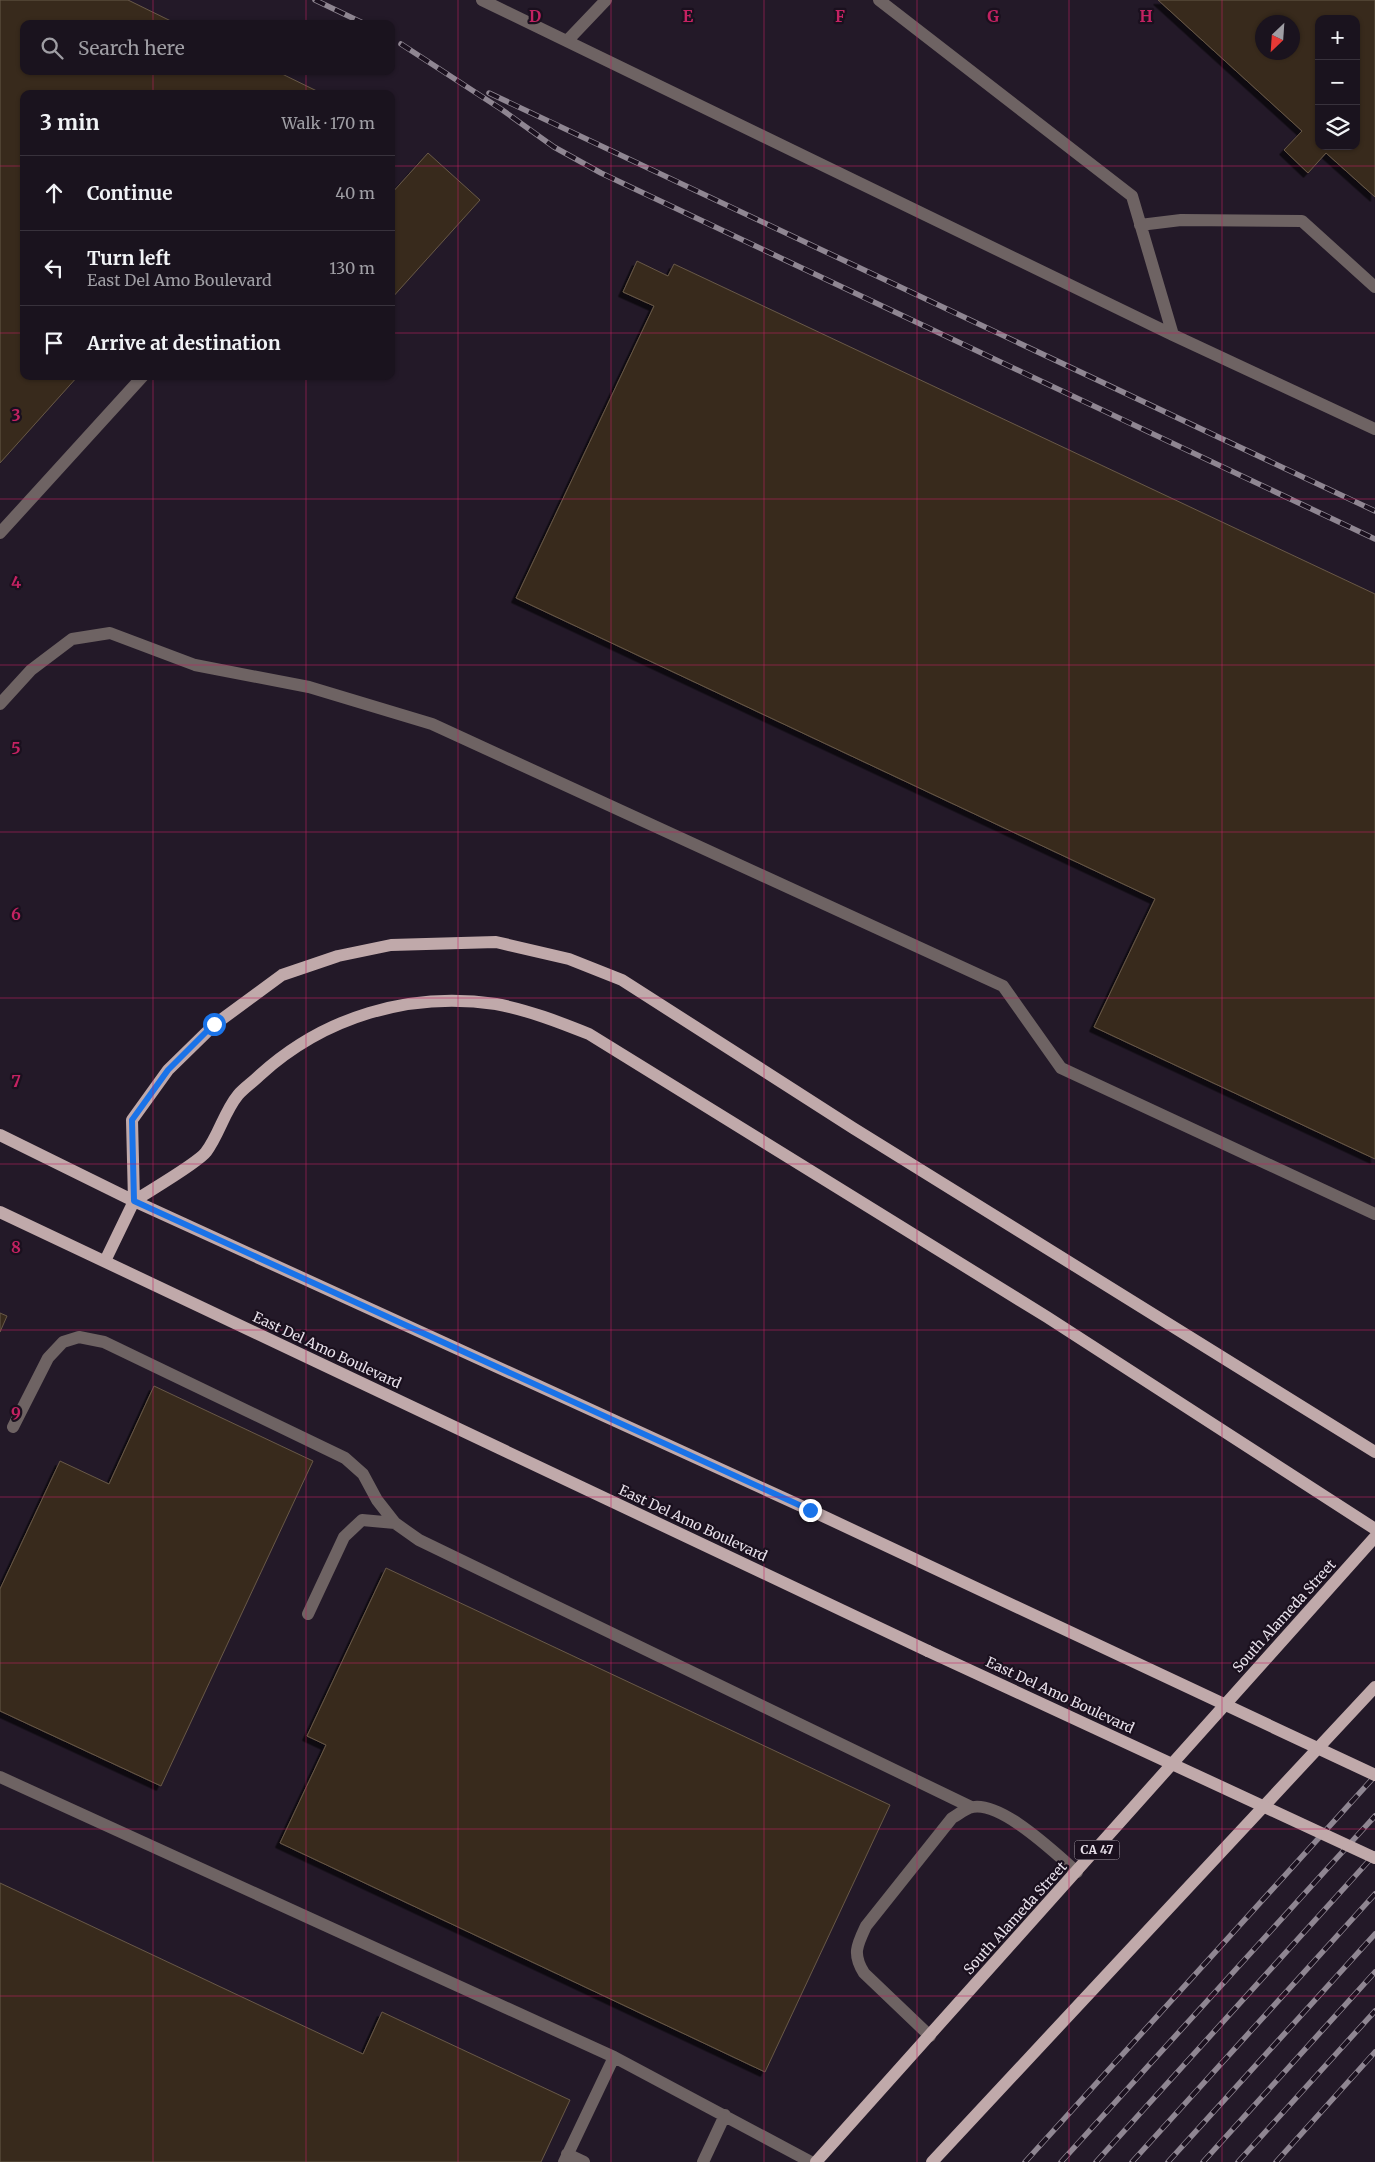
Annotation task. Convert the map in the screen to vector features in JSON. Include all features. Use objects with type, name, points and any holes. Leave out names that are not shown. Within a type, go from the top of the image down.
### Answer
[{"type":"main road","points":[[105,1261],[134,1201],[132,1120],[168,1070],[214,1024],[282,975],[338,956],[391,944],[496,942],[569,959],[622,980],[853,1128],[1375,1452]]},
{"type":"main road","points":[[134,1201],[206,1153],[237,1096],[276,1060],[320,1032],[348,1018],[393,1006],[442,1002],[495,1004],[547,1017],[590,1034],[1047,1318],[1375,1529]]},
{"type":"main road","points":[[0,1135],[134,1201],[810,1510],[1375,1775]]},
{"type":"main road","name":"East Del Amo Boulevard","points":[[0,1212],[928,1651],[1375,1858]]},
{"type":"main road","name":"South Alameda Street","points":[[816,2162],[1375,1537]]},
{"type":"main road","points":[[932,2162],[1375,1687]]},
{"type":"lane","points":[[482,0],[1173,335],[1375,429]]},
{"type":"lane","points":[[567,41],[606,0]]},
{"type":"lane","points":[[879,0],[1132,196],[1173,335]]},
{"type":"lane","points":[[1140,225],[1181,220],[1302,221],[1375,287]]},
{"type":"lane","points":[[0,533],[139,380]]},
{"type":"lane","points":[[0,704],[31,670],[72,639],[110,633],[195,665],[309,687],[432,724],[1003,986],[1061,1068],[1375,1214]]},
{"type":"lane","points":[[13,1427],[48,1358],[63,1342],[79,1337],[104,1342],[345,1458],[362,1474],[376,1500],[396,1523],[419,1540],[971,1807],[993,1810],[1019,1822],[1077,1872]]},
{"type":"lane","points":[[308,1614],[344,1537],[362,1520],[396,1523]]},
{"type":"lane","points":[[0,1777],[614,2057],[811,2162]]},
{"type":"lane","points":[[930,2036],[864,1973],[857,1961],[857,1946],[866,1926],[952,1818],[971,1807]]},
{"type":"lane","points":[[584,2162],[566,2158],[614,2057]]},
{"type":"lane","points":[[703,2162],[725,2115]]},
{"type":"building","points":[[0,0],[128,0],[169,20],[20,20],[20,75],[284,75],[315,90],[20,90],[20,380],[74,380],[0,463]]},
{"type":"building","points":[[1158,0],[1375,0],[1375,197],[1326,153],[1308,173],[1284,150],[1302,131]]},
{"type":"building","points":[[428,153],[480,200],[395,295],[395,190]]},
{"type":"building","points":[[637,261],[668,276],[674,264],[1375,594],[1375,1159],[1094,1027],[1155,899],[516,598],[654,306],[623,292]]},
{"type":"building","points":[[0,1313],[7,1316],[0,1332]]},
{"type":"building","points":[[154,1386],[313,1461],[161,1786],[0,1711],[0,1589],[60,1461],[109,1484]]},
{"type":"building","points":[[386,1568],[890,1805],[765,2072],[280,1843],[326,1745],[307,1736]]},
{"type":"building","points":[[0,1883],[363,2054],[382,2012],[570,2100],[541,2162],[0,2162]]},
{"type":"railway","points":[[315,0],[357,20]]},
{"type":"railway","points":[[401,44],[501,109],[554,147],[601,173],[1375,539]]},
{"type":"railway","points":[[489,93],[1375,511]]},
{"type":"railway","points":[[1025,2162],[1375,1776]]},
{"type":"railway","points":[[1061,2162],[1375,1816]]},
{"type":"railway","points":[[1096,2162],[1375,1854]]},
{"type":"railway","points":[[1132,2162],[1375,1894]]},
{"type":"railway","points":[[1168,2162],[1375,1934]]},
{"type":"railway","points":[[1203,2162],[1375,1972]]},
{"type":"railway","points":[[1238,2162],[1375,2011]]},
{"type":"railway","points":[[1276,2162],[1375,2052]]},
{"type":"route","points":[[214,1024],[168,1070],[132,1120],[134,1201],[810,1510]]}]
